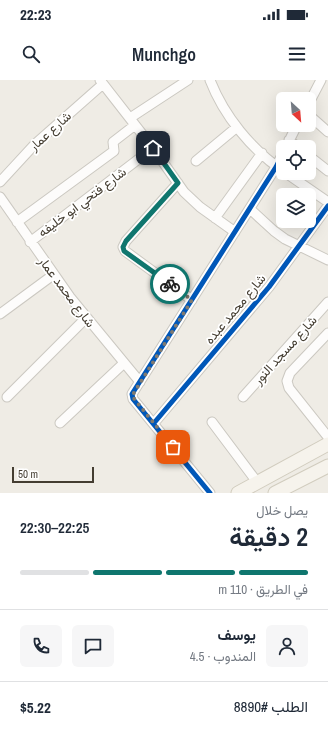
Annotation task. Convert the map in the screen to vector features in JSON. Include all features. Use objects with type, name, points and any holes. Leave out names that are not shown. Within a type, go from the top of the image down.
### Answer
[{"type":"street","points":[[17,222],[114,151],[113,142],[132,121],[188,80]]},
{"type":"street","points":[[210,80],[216,94],[237,127],[276,165]]},
{"type":"street","points":[[314,92],[321,80]]},
{"type":"street","points":[[102,82],[178,183],[196,204],[235,232]]},
{"type":"street","name":"شارع عمار","points":[[0,182],[34,144],[102,82]]},
{"type":"street","points":[[316,121],[328,132]]},
{"type":"street","points":[[196,161],[237,127]]},
{"type":"street","name":"شارع فتحي ابو خليفه","points":[[30,242],[153,148]]},
{"type":"street","points":[[215,218],[262,153]]},
{"type":"street","points":[[316,162],[328,171]]},
{"type":"street","points":[[210,493],[132,397],[133,393],[250,208],[276,174]]},
{"type":"street","points":[[296,180],[328,202]]},
{"type":"street","points":[[178,183],[126,241],[124,244],[124,251],[192,300]]},
{"type":"street","name":"شارع محمد عمار","points":[[0,197],[53,275],[86,318],[140,382]]},
{"type":"street","name":"شارع محمد عبده","points":[[154,423],[269,287],[328,206]]},
{"type":"street","points":[[250,208],[274,231],[299,246],[328,260]]},
{"type":"street","points":[[0,314],[53,275]]},
{"type":"street","name":"شارع مسجد النور","points":[[243,397],[328,302]]},
{"type":"street","points":[[7,397],[86,318]]},
{"type":"street","points":[[328,333],[290,373],[287,381],[289,388],[328,437]]},
{"type":"street","points":[[60,423],[124,363]]},
{"type":"street","points":[[212,422],[257,482]]},
{"type":"street","points":[[238,493],[328,444]]},
{"type":"street","points":[[275,493],[328,466]]},
{"type":"cycle path","points":[[210,493],[133,399],[132,394],[276,167]]},
{"type":"cycle path","points":[[154,423],[269,287],[328,206]]},
{"type":"way so far","points":[[170,284],[192,300],[132,396],[173,447]]},
{"type":"route","points":[[153,148],[178,183],[126,241],[123,247],[124,251],[170,284]]}]
